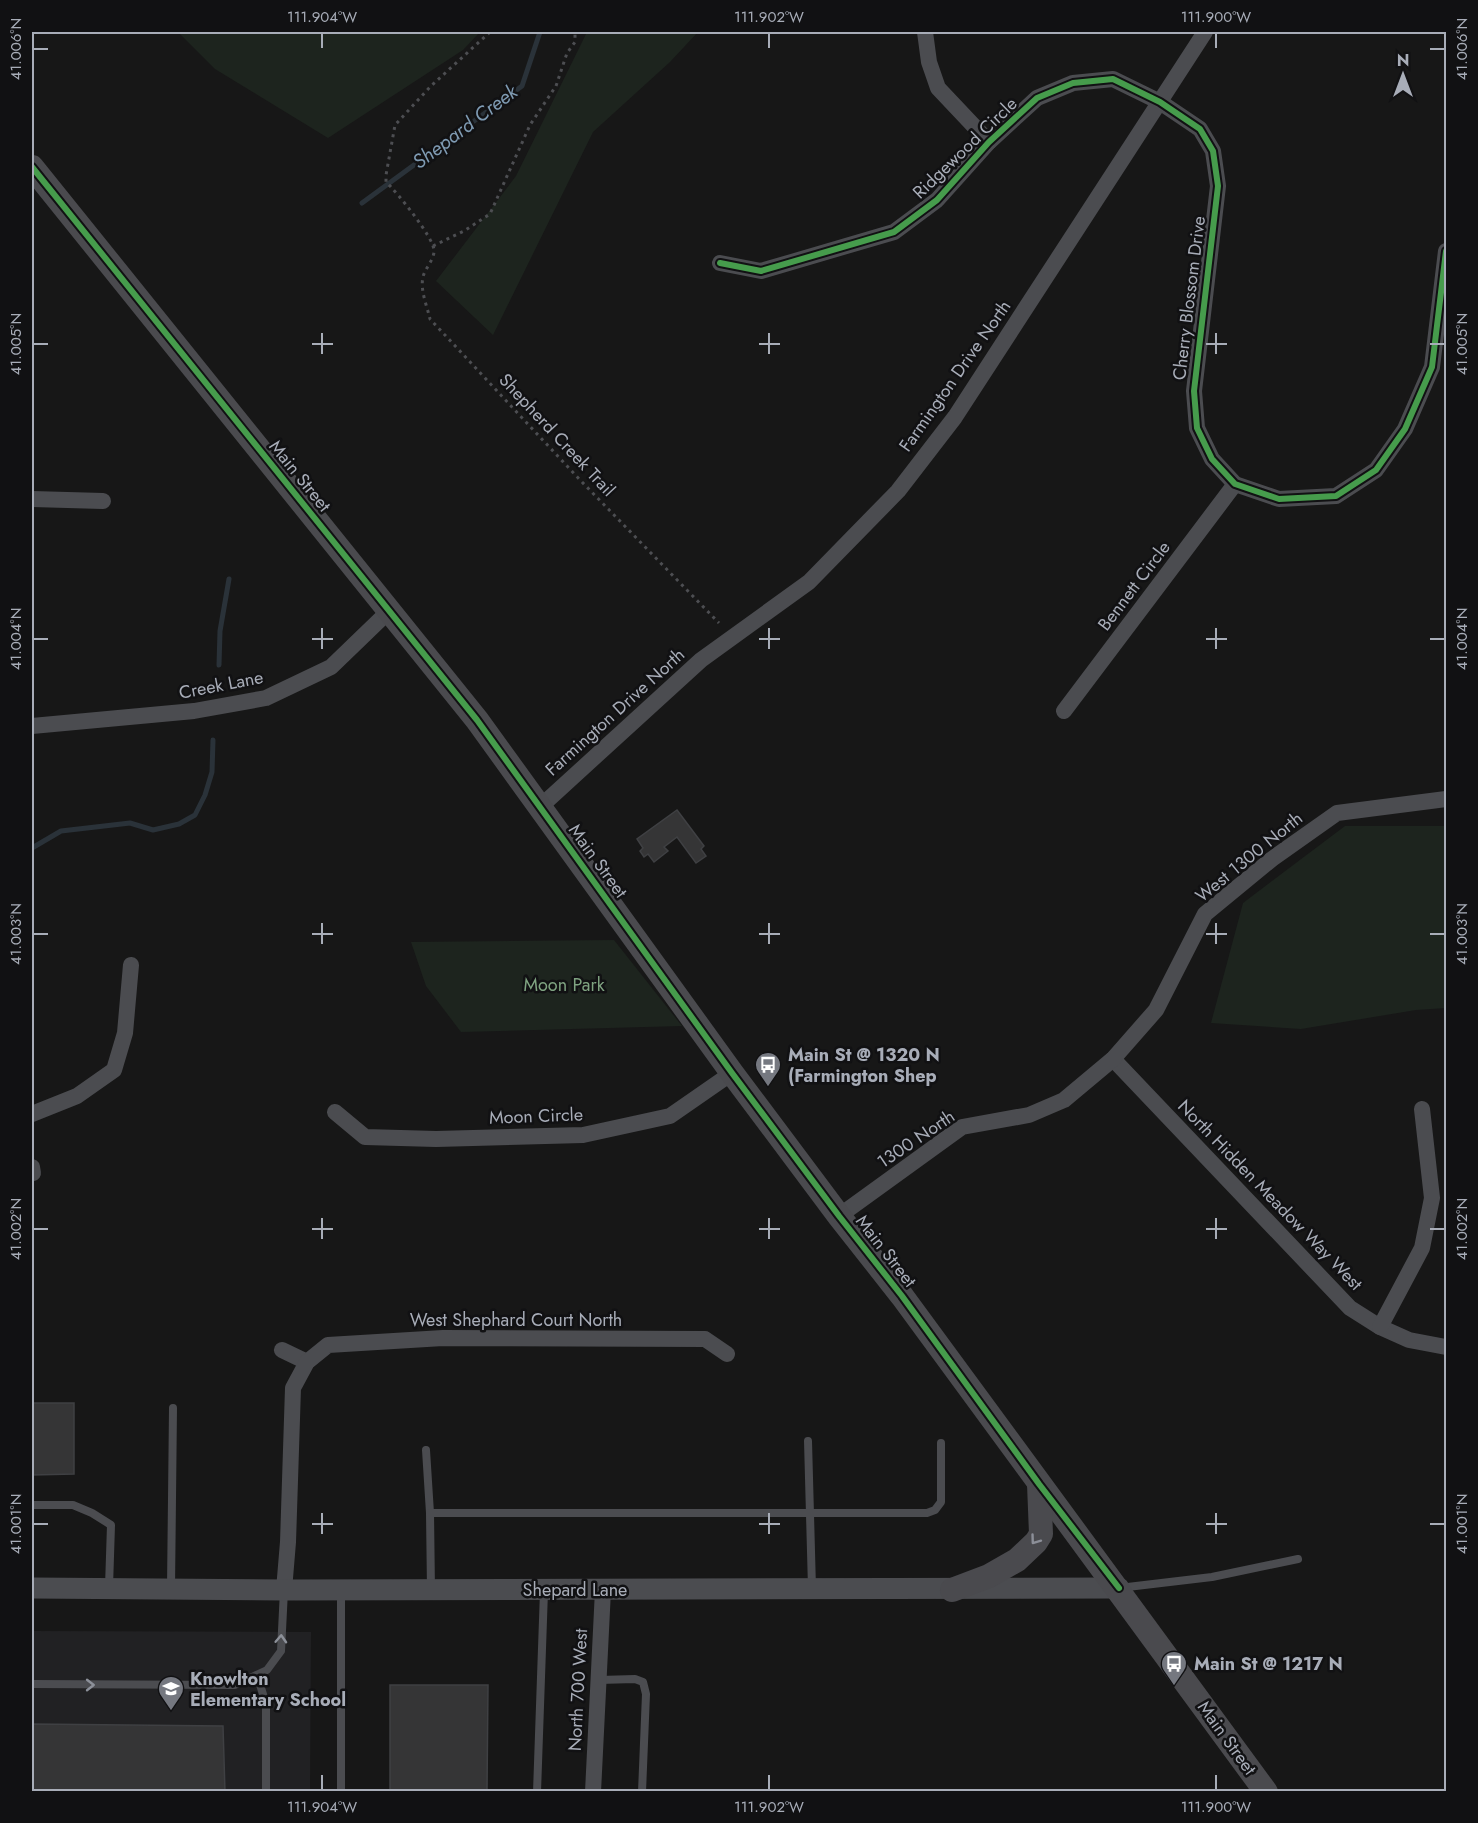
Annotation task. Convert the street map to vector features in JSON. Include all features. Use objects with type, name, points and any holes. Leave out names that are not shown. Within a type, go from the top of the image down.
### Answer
[{"type":"main road","name":"Main Street","points":[[32,167],[477,720],[732,1073],[902,1296],[1119,1588],[1266,1791]]},
{"type":"main road","points":[[952,1590],[989,1576],[1017,1560],[1036,1542],[1041,1534],[1040,1484]]},
{"type":"street","points":[[926,32],[929,62],[938,88],[988,142]]},
{"type":"street","name":"Farmington Drive North","points":[[540,807],[701,660],[809,582],[898,491],[955,417],[1205,32]]},
{"type":"street","name":"Ridgewood Circle","points":[[720,263],[761,271],[894,232],[937,200],[988,142],[1037,99],[1073,83],[1113,79],[1160,102]]},
{"type":"street","name":"Cherry Blossom Drive","points":[[1160,102],[1200,129],[1213,151],[1218,186],[1194,391],[1197,428],[1212,459],[1235,484],[1279,499],[1336,496],[1376,470],[1405,429],[1432,367],[1442,317],[1446,251]]},
{"type":"street","name":"Bennett Circle","points":[[1064,711],[1235,484]]},
{"type":"street","points":[[32,499],[103,501]]},
{"type":"street","name":"Creek Lane","points":[[32,726],[194,711],[266,698],[331,668],[389,611]]},
{"type":"street","name":"West 1300 North","points":[[1113,1059],[1156,1010],[1205,914],[1272,859],[1337,813],[1446,799]]},
{"type":"street","points":[[32,1114],[76,1096],[114,1070],[125,1033],[131,965]]},
{"type":"street","name":"1300 North","points":[[839,1216],[962,1127],[1029,1115],[1064,1100],[1113,1059]]},
{"type":"street","name":"North Hidden Meadow Way West","points":[[1113,1059],[1350,1308],[1380,1327],[1409,1340],[1446,1347]]},
{"type":"street","name":"Moon Circle","points":[[335,1112],[365,1137],[436,1139],[583,1135],[670,1116],[732,1073]]},
{"type":"street","points":[[1380,1327],[1422,1248],[1432,1198],[1422,1109]]},
{"type":"street","name":"West Shephard Court North","points":[[307,1362],[328,1345],[443,1338],[705,1339],[727,1354]]},
{"type":"street","points":[[282,1350],[307,1362],[293,1388],[289,1520],[284,1590]]},
{"type":"street","name":"Shepard Lane","points":[[32,1588],[952,1590],[1119,1588]]},
{"type":"street","name":"North 700 West","points":[[593,1791],[603,1590]]},
{"type":"lane","points":[[171,1589],[173,1408]]},
{"type":"lane","points":[[808,1441],[812,1590]]},
{"type":"lane","points":[[430,1513],[927,1513],[935,1510],[941,1502],[941,1443]]},
{"type":"lane","points":[[426,1450],[431,1590]]},
{"type":"lane","points":[[32,1505],[73,1505],[111,1525],[109,1589]]},
{"type":"lane","points":[[1119,1588],[1212,1577],[1298,1560]]},
{"type":"lane","points":[[32,1684],[235,1685],[267,1670],[281,1651],[284,1590]]},
{"type":"lane","points":[[341,1590],[341,1791]]},
{"type":"lane","points":[[537,1791],[544,1590]]},
{"type":"lane","points":[[257,1675],[266,1704],[266,1791]]},
{"type":"lane","points":[[598,1680],[635,1679],[643,1682],[646,1694],[642,1791]]},
{"type":"path","points":[[490,32],[431,86],[395,125],[386,175],[387,182],[399,193],[401,201],[434,246],[464,231],[490,214],[530,125],[556,86],[567,53],[575,42],[574,32]]},
{"type":"shaded area","name":"Knowlton Elementary School","points":[[32,1631],[311,1632],[310,1791],[32,1792]]},
{"type":"green space","points":[[178,32],[480,32],[463,50],[328,138],[215,69]]},
{"type":"green space","points":[[587,32],[698,32],[670,62],[593,132],[493,335],[436,281],[516,176]]},
{"type":"green space","points":[[1345,826],[1446,826],[1446,1008],[1416,1010],[1301,1029],[1211,1023],[1243,903]]},
{"type":"green space","name":"Moon Park","points":[[614,940],[682,1026],[461,1032],[426,986],[411,942]]},
{"type":"building","points":[[677,810],[704,846],[701,849],[706,856],[696,863],[677,837],[664,847],[668,851],[654,862],[648,854],[644,857],[640,851],[643,848],[637,839]]},
{"type":"building","points":[[32,1403],[74,1403],[74,1474],[32,1475]]},
{"type":"building","points":[[390,1685],[488,1685],[487,1792],[390,1792]]},
{"type":"building","points":[[32,1724],[223,1726],[225,1792],[32,1792]]},
{"type":"waterway","name":"Shepard Creek","points":[[362,203],[522,86],[540,32]]},
{"type":"waterway","name":"Shepard Creek","points":[[219,665],[220,631],[229,579]]},
{"type":"waterway","name":"Shepard Creek","points":[[32,848],[61,831],[130,823],[153,830],[179,824],[195,815],[205,795],[212,772],[213,740]]},
{"type":"cycle path","points":[[720,263],[761,271],[894,232],[937,200],[989,142],[1037,98],[1073,83],[1113,79],[1160,102],[1200,129],[1213,151],[1218,186],[1194,391],[1197,428],[1212,459],[1235,484],[1279,499],[1336,496],[1376,470],[1405,429],[1432,367],[1446,251]]},
{"type":"cycle path","points":[[32,167],[477,720],[732,1073],[902,1296],[1039,1484],[1119,1588]]},
{"type":"place","name":"Main St @ 1320 N (Farmington Shep","points":[[768,1088]]},
{"type":"place","name":"Main St @ 1217 N","points":[[1174,1687]]},
{"type":"place","name":"Knowlton Elementary School","points":[[171,1712]]}]
